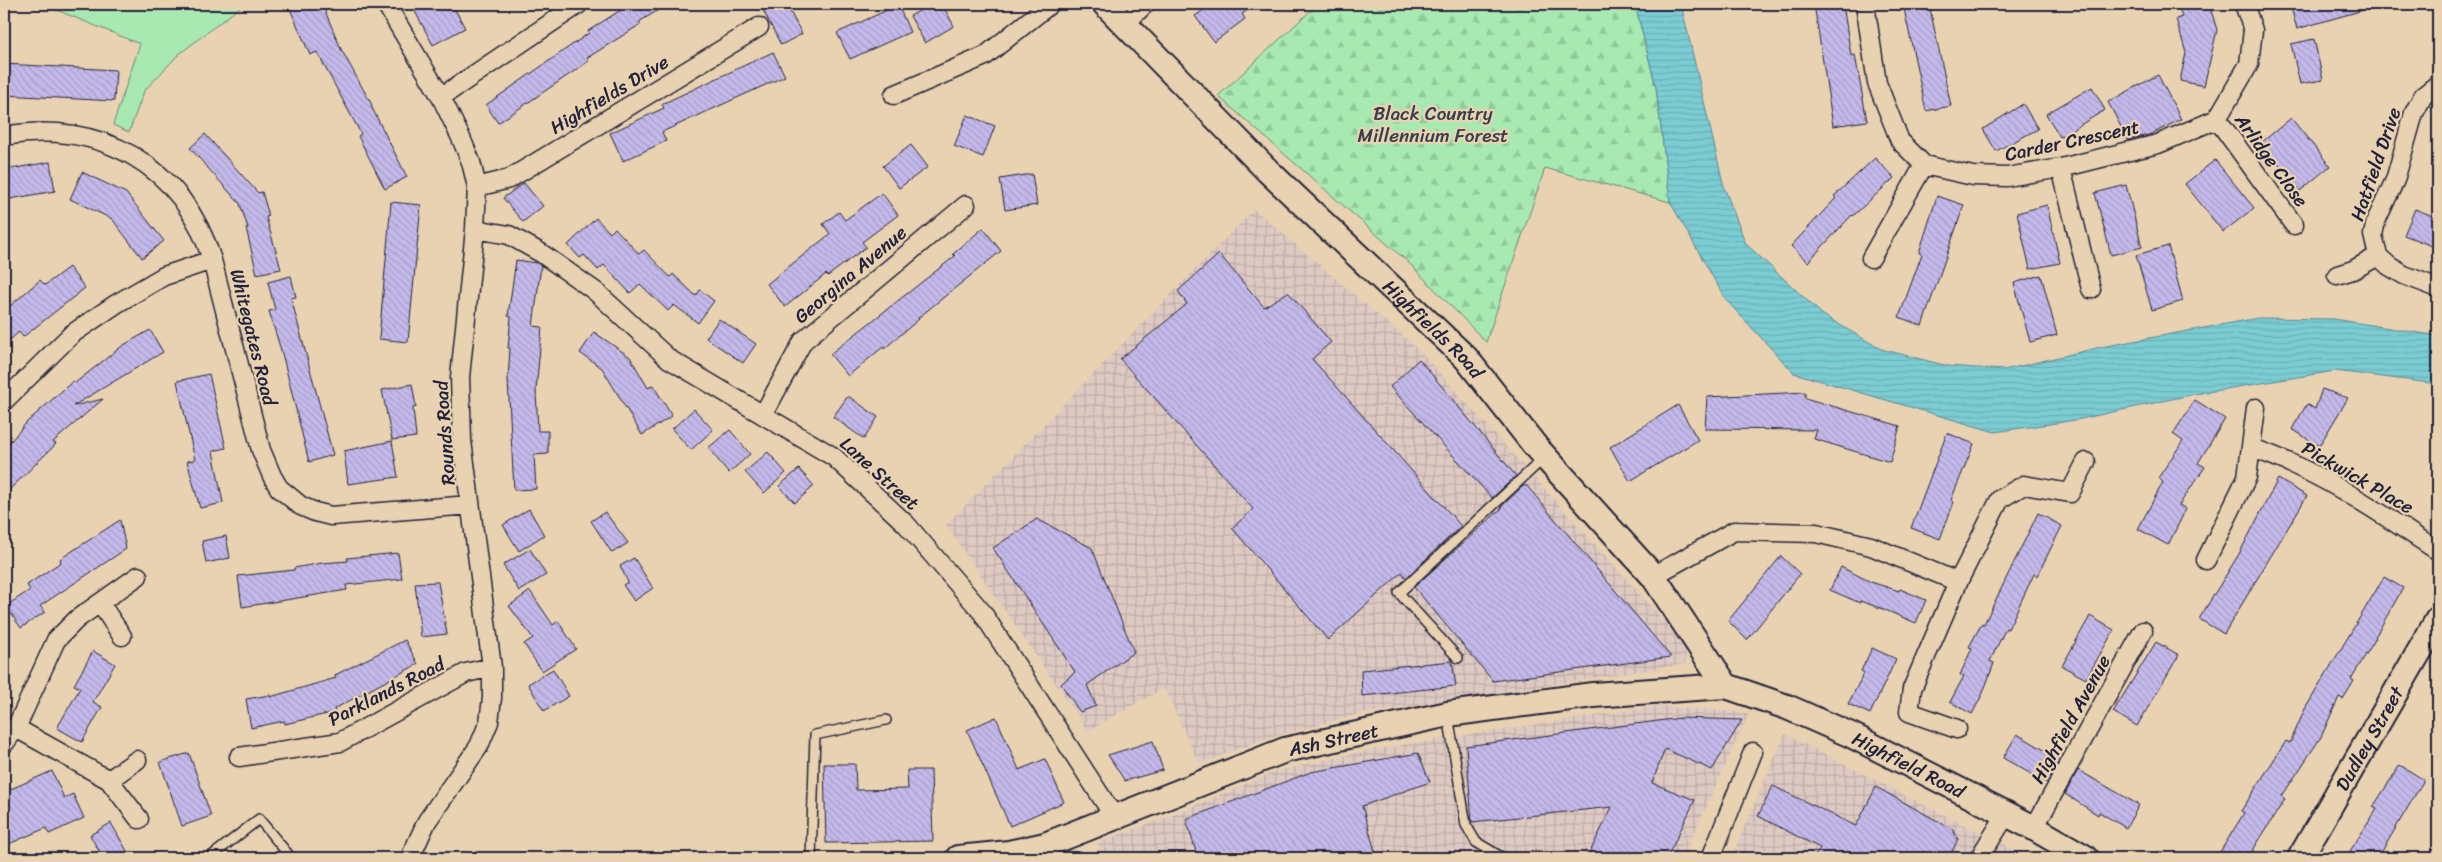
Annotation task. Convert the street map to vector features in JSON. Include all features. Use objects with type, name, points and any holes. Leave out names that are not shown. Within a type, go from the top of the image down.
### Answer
[{"type":"street","name":"Rounds Road","points":[[386,4],[440,97],[461,138],[471,162],[477,187],[475,229],[460,377],[462,441],[492,667],[492,698],[489,722],[479,746],[427,821],[410,858]]},
{"type":"street","points":[[440,97],[580,4]]},
{"type":"street","points":[[894,95],[985,56],[1050,4]]},
{"type":"street","name":"Highfields Road","points":[[1106,4],[1268,171],[1466,358],[1545,457],[1653,576],[1726,686]]},
{"type":"street","points":[[1125,24],[1145,4]]},
{"type":"street","points":[[1865,4],[1877,82],[1900,141],[1924,165],[1871,258]]},
{"type":"street","points":[[2217,119],[2249,64],[2253,30],[2244,4]]},
{"type":"street","name":"Highfields Drive","points":[[477,187],[510,179],[759,27]]},
{"type":"street","name":"Hatfield Drive","points":[[2378,256],[2373,235],[2376,221],[2394,180],[2414,113],[2423,96],[2438,84]]},
{"type":"street","name":"Carder Crescent","points":[[1924,165],[1973,176],[2007,178],[2061,168],[2158,144],[2217,119]]},
{"type":"street","name":"Arlidge Close","points":[[2217,119],[2294,225]]},
{"type":"street","name":"Whitegates Road","points":[[4,136],[41,132],[84,136],[117,148],[142,161],[164,178],[187,204],[206,239],[261,450],[272,476],[288,497],[301,506],[331,516],[470,505]]},
{"type":"street","points":[[2061,168],[2090,289]]},
{"type":"street","name":"Georgina Avenue","points":[[763,415],[803,341],[966,205]]},
{"type":"street","name":"Lane Street","points":[[475,229],[509,235],[541,253],[594,290],[669,359],[834,457],[912,531],[982,612],[1115,818]]},
{"type":"street","points":[[2337,275],[2352,270],[2378,256],[2397,272],[2438,288]]},
{"type":"street","points":[[4,401],[72,334],[116,304],[164,276],[212,260]]},
{"type":"street","points":[[2206,560],[2247,477],[2256,408]]},
{"type":"street","name":"Pickwick Place","points":[[2252,448],[2282,458],[2355,496],[2438,551]]},
{"type":"street","points":[[1957,729],[1909,712],[1912,689],[1958,582],[2000,499],[2024,485],[2070,494],[2086,462]]},
{"type":"street","points":[[1653,576],[1734,531],[1816,534],[1871,546],[1958,582]]},
{"type":"street","points":[[4,744],[16,728],[56,640],[76,619],[138,576]]},
{"type":"street","points":[[100,603],[122,636]]},
{"type":"street","name":"Dudley Street","points":[[2300,858],[2438,619]]},
{"type":"street","name":"Highfield Avenue","points":[[2034,828],[2143,630]]},
{"type":"street","name":"Parklands Road","points":[[238,757],[340,742],[466,673],[492,667]]},
{"type":"street","name":"Ash Street","points":[[958,858],[1009,853],[1049,852],[1115,818],[1285,750],[1448,714],[1593,695],[1726,686]]},
{"type":"street","name":"Highfield Road","points":[[1726,686],[1787,707],[1851,736],[2034,828],[2086,858]]},
{"type":"street","points":[[16,728],[109,780],[139,818]]},
{"type":"street","points":[[1711,858],[1753,752]]},
{"type":"street","points":[[109,780],[137,760]]},
{"type":"street","points":[[1978,858],[2006,815]]},
{"type":"lane","points":[[1458,658],[1400,593],[1545,457]]},
{"type":"lane","points":[[1448,714],[1466,825],[1476,842],[1503,858]]},
{"type":"lane","points":[[811,858],[815,735],[886,720]]},
{"type":"lane","points":[[209,858],[259,819],[288,854],[283,858]]},
{"type":"shaded area","points":[[1254,209],[1418,349],[1686,645],[1685,664],[1356,715],[1265,739],[1199,764],[1164,688],[1088,731],[946,525]]},
{"type":"shaded area","points":[[1658,706],[1749,713],[1683,858],[1107,858],[1097,843],[1178,813],[1277,771],[1370,750]]},
{"type":"shaded area","points":[[1785,734],[1928,807],[2031,858],[1731,858]]},
{"type":"green space","points":[[42,4],[244,4],[178,55],[144,91],[129,132],[113,125],[140,44]]},
{"type":"green space","name":"Black Country Millennium Forest","points":[[1318,4],[1635,4],[1656,87],[1670,202],[1545,168],[1486,342],[1409,263],[1218,96]]},
{"type":"water","points":[[1635,4],[1681,4],[1724,187],[1746,244],[1823,315],[1881,349],[1948,366],[2004,370],[2101,347],[2258,318],[2334,319],[2438,336],[2438,384],[2335,371],[2195,394],[2076,420],[1995,432],[1794,373],[1726,300],[1670,202],[1656,87]]},
{"type":"building","points":[[288,4],[322,4],[341,49],[372,105],[407,177],[385,189],[358,136],[361,134],[317,52],[310,55]]},
{"type":"building","points":[[411,4],[452,4],[465,28],[433,45]]},
{"type":"building","points":[[630,4],[668,4],[639,22],[641,24],[587,58],[589,61],[498,123],[486,105],[589,33],[588,31]]},
{"type":"building","points":[[775,4],[786,4],[802,34],[781,45],[763,10]]},
{"type":"building","points":[[932,4],[942,4],[954,26],[925,43],[910,16]]},
{"type":"building","points":[[1212,4],[1257,4],[1242,14],[1245,19],[1214,42],[1195,16]]},
{"type":"building","points":[[1814,4],[1843,4],[1851,56],[1855,55],[1867,121],[1833,126]]},
{"type":"building","points":[[1903,4],[1929,4],[1951,106],[1926,111]]},
{"type":"building","points":[[2178,4],[2200,4],[2202,10],[2210,7],[2217,30],[2204,86],[2180,81],[2186,53],[2176,19],[2182,17]]},
{"type":"building","points":[[2290,4],[2366,4],[2367,9],[2297,29]]},
{"type":"building","points":[[898,5],[910,32],[850,59],[837,33]]},
{"type":"building","points":[[2314,39],[2323,80],[2300,84],[2291,44]]},
{"type":"building","points":[[773,52],[785,76],[662,132],[666,141],[623,161],[610,133],[664,108],[662,104]]},
{"type":"building","points":[[4,64],[116,70],[114,101],[4,95]]},
{"type":"building","points":[[2158,75],[2181,119],[2152,134],[2128,140],[2108,102]]},
{"type":"building","points":[[2092,87],[2105,110],[2060,137],[2046,114]]},
{"type":"building","points":[[2023,104],[2038,129],[1996,151],[1983,129]]},
{"type":"building","points":[[967,115],[995,126],[983,157],[954,146]]},
{"type":"building","points":[[2291,118],[2330,166],[2300,191],[2261,143]]},
{"type":"building","points":[[205,134],[258,193],[262,192],[269,216],[266,217],[281,269],[257,274],[246,228],[248,228],[240,204],[190,148]]},
{"type":"building","points":[[911,145],[928,167],[899,188],[883,166]]},
{"type":"building","points":[[1875,158],[1894,178],[1852,215],[1808,262],[1791,246],[1836,198],[1834,196]]},
{"type":"building","points":[[2215,160],[2254,208],[2223,232],[2185,184]]},
{"type":"building","points":[[50,162],[55,191],[4,200],[4,170]]},
{"type":"building","points":[[82,172],[126,193],[164,241],[142,258],[112,219],[70,199]]},
{"type":"building","points":[[1032,174],[1037,205],[1005,210],[1000,179]]},
{"type":"building","points":[[524,183],[543,206],[523,222],[503,198]]},
{"type":"building","points":[[2126,185],[2142,247],[2111,255],[2095,193]]},
{"type":"building","points":[[882,193],[898,215],[862,242],[866,247],[828,276],[826,274],[785,307],[767,284],[830,234],[823,224],[839,212],[845,220]]},
{"type":"building","points":[[1937,196],[1964,205],[1922,326],[1899,317],[1922,254],[1919,253]]},
{"type":"building","points":[[391,202],[421,205],[408,342],[379,339]]},
{"type":"building","points":[[2047,205],[2060,263],[2030,269],[2017,213]]},
{"type":"building","points":[[2415,209],[2438,218],[2438,231],[2432,246],[2404,235]]},
{"type":"building","points":[[596,218],[610,233],[615,228],[639,254],[644,250],[670,277],[673,274],[696,296],[700,290],[714,301],[698,323],[674,305],[668,311],[640,284],[630,293],[604,265],[598,270],[584,255],[580,258],[568,245]]},
{"type":"building","points":[[983,228],[1001,251],[918,318],[884,349],[883,347],[848,376],[830,354],[955,256],[953,254]]},
{"type":"building","points":[[2168,246],[2183,301],[2152,310],[2136,255]]},
{"type":"building","points":[[1219,254],[1264,307],[1288,292],[1331,342],[1312,359],[1461,526],[1406,578],[1402,572],[1328,640],[1232,528],[1253,509],[1120,359],[1187,304],[1178,291]]},
{"type":"building","points":[[516,260],[537,263],[541,266],[533,326],[542,327],[536,390],[538,431],[548,431],[548,454],[534,455],[536,489],[514,490],[508,380],[510,348],[508,348],[511,317],[508,316]]},
{"type":"building","points":[[69,267],[85,288],[23,337],[19,332],[4,345],[4,311],[40,280],[45,285]]},
{"type":"building","points":[[2041,275],[2057,335],[2030,342],[2014,283]]},
{"type":"building","points":[[291,276],[296,297],[291,298],[333,455],[309,462],[283,357],[269,311],[275,310],[268,282]]},
{"type":"building","points":[[719,319],[756,344],[743,363],[706,338]]},
{"type":"building","points":[[150,330],[163,352],[73,406],[103,399],[53,442],[56,444],[4,495],[4,449],[27,422],[73,381],[75,383],[122,346]]},
{"type":"building","points":[[594,332],[630,357],[648,388],[653,385],[672,416],[642,435],[602,368],[580,353]]},
{"type":"building","points":[[1419,359],[1516,476],[1492,498],[1390,387]]},
{"type":"building","points":[[209,374],[226,448],[213,451],[223,503],[200,508],[187,461],[195,460],[177,381]]},
{"type":"building","points":[[412,384],[416,407],[413,408],[416,437],[392,440],[382,390]]},
{"type":"building","points":[[2322,389],[2348,398],[2319,446],[2292,429],[2307,404],[2315,409]]},
{"type":"building","points":[[1805,392],[1805,398],[1900,426],[1890,462],[1814,439],[1817,430],[1705,429],[1707,397]]},
{"type":"building","points":[[848,396],[878,417],[864,439],[833,417]]},
{"type":"building","points":[[2195,400],[2225,419],[2198,463],[2205,467],[2179,505],[2186,509],[2168,545],[2138,529],[2163,482],[2158,478],[2183,441],[2173,434]]},
{"type":"building","points":[[1678,405],[1698,440],[1630,481],[1610,447]]},
{"type":"building","points":[[694,409],[713,430],[691,450],[672,429]]},
{"type":"building","points":[[730,430],[750,454],[729,473],[708,448]]},
{"type":"building","points":[[1947,433],[1974,444],[1951,500],[1954,502],[1940,539],[1911,528]]},
{"type":"building","points":[[392,441],[398,477],[348,484],[344,451]]},
{"type":"building","points":[[768,452],[786,473],[764,493],[745,472]]},
{"type":"building","points":[[799,469],[814,486],[795,503],[779,486]]},
{"type":"building","points":[[2278,479],[2307,496],[2224,634],[2199,619],[2239,554]]},
{"type":"building","points":[[1523,486],[1527,486],[1671,657],[1493,681],[1414,587],[1502,508]]},
{"type":"building","points":[[529,509],[544,535],[519,551],[503,525]]},
{"type":"building","points":[[605,512],[628,543],[612,553],[591,521]]},
{"type":"building","points":[[2038,513],[2062,526],[2037,576],[2034,574],[2008,629],[2006,628],[1990,661],[1994,663],[1983,693],[1972,714],[1950,702],[1964,676],[1960,675],[1972,648],[1969,647],[1982,623],[1984,624]]},
{"type":"building","points":[[1037,519],[1092,548],[1134,652],[1087,685],[1096,706],[1080,712],[1061,684],[1075,672],[993,548]]},
{"type":"building","points":[[120,520],[126,549],[40,606],[45,612],[21,628],[6,606],[30,590],[27,585],[61,562],[60,559]]},
{"type":"building","points":[[226,536],[230,558],[206,563],[202,541]]},
{"type":"building","points":[[530,549],[546,575],[519,591],[503,565]]},
{"type":"building","points":[[398,553],[402,579],[346,585],[347,590],[242,607],[238,576],[294,570],[294,568],[322,563],[348,561],[347,558]]},
{"type":"building","points":[[1781,556],[1800,574],[1747,640],[1728,621]]},
{"type":"building","points":[[634,558],[653,588],[634,601],[623,585],[628,582],[620,566]]},
{"type":"building","points":[[1841,567],[1871,582],[1899,591],[1900,589],[1926,600],[1916,623],[1830,590]]},
{"type":"building","points":[[2384,577],[2403,588],[2351,679],[2354,681],[2343,699],[2339,697],[2321,737],[2282,796],[2285,799],[2248,858],[2230,858],[2220,852],[2244,813],[2241,811],[2286,741],[2290,743],[2305,709]]},
{"type":"building","points":[[438,582],[447,634],[421,637],[415,583]]},
{"type":"building","points":[[530,591],[553,625],[558,621],[576,649],[542,671],[524,644],[533,638],[509,606]]},
{"type":"building","points":[[2090,616],[2114,630],[2086,679],[2062,666]]},
{"type":"building","points":[[405,640],[418,664],[334,709],[335,712],[285,724],[284,721],[251,728],[246,699],[270,695],[270,697],[336,678],[335,675]]},
{"type":"building","points":[[2156,642],[2179,655],[2137,726],[2113,712]]},
{"type":"building","points":[[1872,648],[1896,659],[1870,714],[1848,704],[1864,673],[1861,671]]},
{"type":"building","points":[[93,651],[115,664],[93,702],[102,707],[82,742],[57,728],[80,688],[74,685]]},
{"type":"building","points":[[1452,661],[1456,686],[1362,696],[1361,670]]},
{"type":"building","points":[[553,669],[569,696],[544,711],[528,684]]},
{"type":"building","points":[[996,717],[1019,770],[1045,759],[1064,802],[1010,826],[967,730]]},
{"type":"building","points":[[1681,718],[1742,720],[1712,770],[1665,749],[1652,783],[1695,800],[1667,858],[1587,858],[1612,807],[1472,822],[1466,746]]},
{"type":"building","points":[[2017,734],[2060,759],[2047,783],[2003,758]]},
{"type":"building","points":[[1153,741],[1163,770],[1125,781],[1108,755]]},
{"type":"building","points":[[189,753],[211,816],[182,826],[160,762]]},
{"type":"building","points":[[1418,753],[1430,782],[1362,806],[1377,858],[1198,858],[1186,819],[1311,772]]},
{"type":"building","points":[[824,764],[855,764],[856,790],[908,789],[907,770],[931,770],[933,841],[826,843]]},
{"type":"building","points":[[2400,765],[2424,780],[2378,858],[2360,858],[2350,851],[2377,809],[2373,807]]},
{"type":"building","points":[[2078,770],[2139,805],[2126,828],[2099,812],[2098,815],[2065,794]]},
{"type":"building","points":[[52,771],[64,798],[73,794],[84,818],[49,834],[46,828],[4,846],[4,792]]},
{"type":"building","points":[[1773,786],[1856,826],[1876,787],[1952,829],[1958,839],[1949,858],[1814,858],[1820,848],[1758,816]]},
{"type":"building","points":[[111,823],[131,858],[103,858],[90,835]]}]
